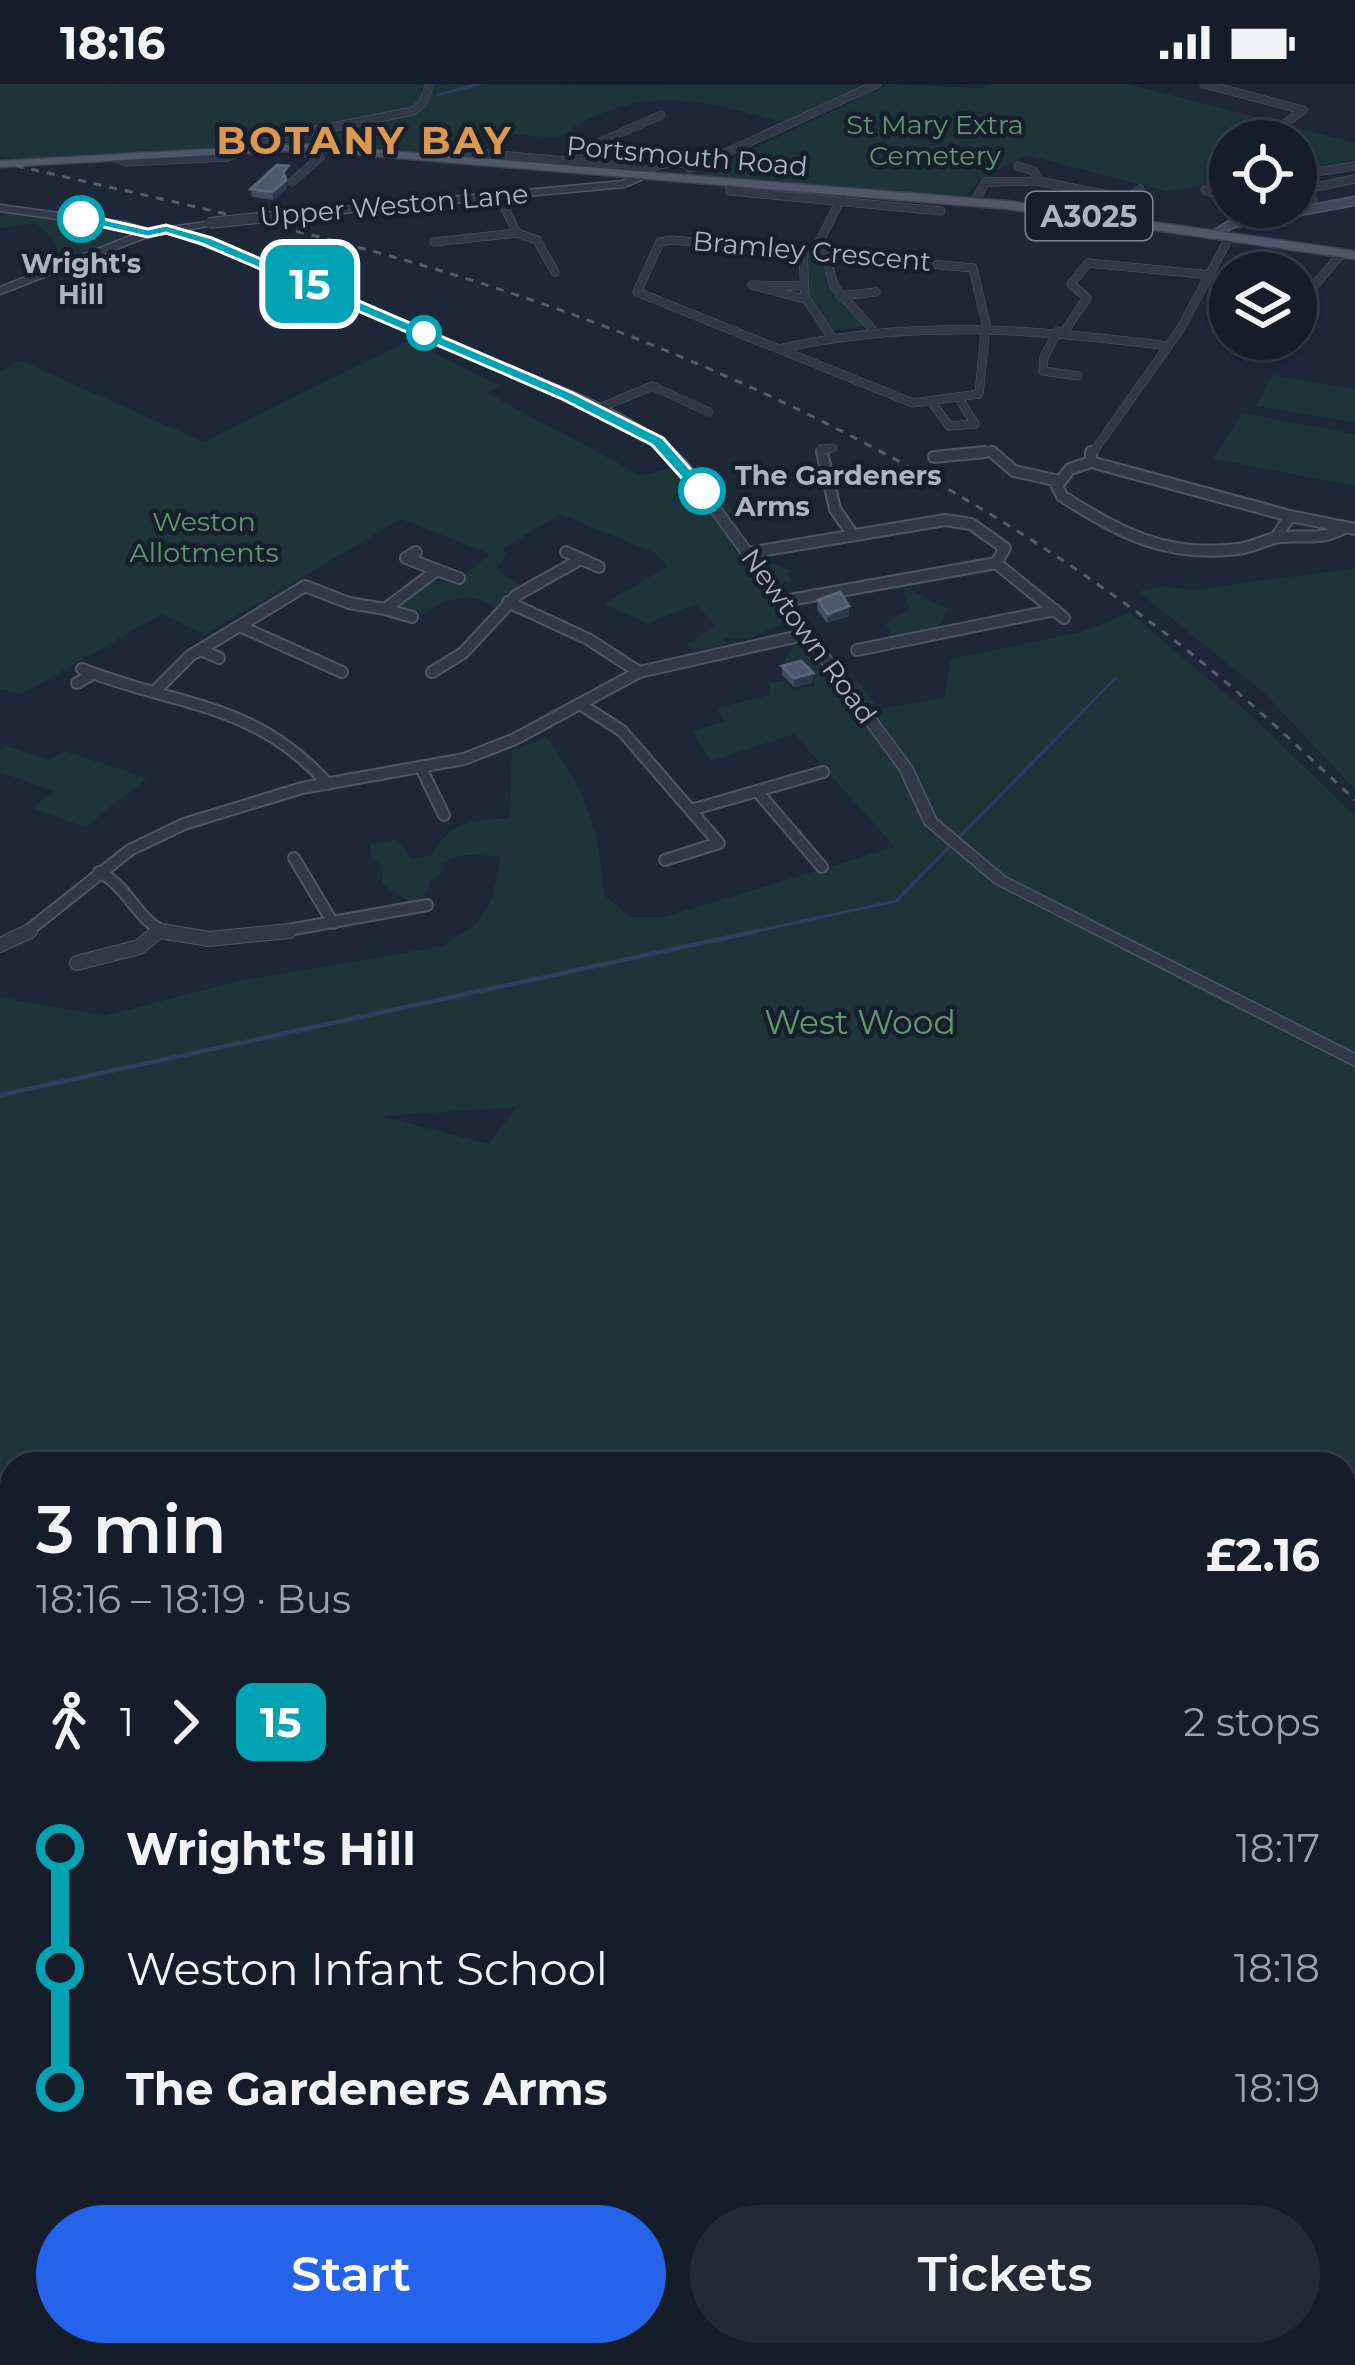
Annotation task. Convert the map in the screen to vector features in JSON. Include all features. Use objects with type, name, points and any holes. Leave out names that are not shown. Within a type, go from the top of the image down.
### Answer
[{"type":"main road","name":"Portsmouth Road","points":[[0,164],[250,147],[302,148],[842,197],[974,202],[1348,254]]},
{"type":"main road","points":[[1223,234],[1231,224],[1355,201]]},
{"type":"street","points":[[250,147],[413,111],[423,103],[430,84]]},
{"type":"street","points":[[680,179],[697,166],[877,84]]},
{"type":"street","points":[[1204,84],[1303,110],[1290,120]]},
{"type":"street","points":[[1249,96],[1270,84]]},
{"type":"street","points":[[576,162],[602,140],[661,115]]},
{"type":"street","points":[[292,182],[320,157],[302,148]]},
{"type":"street","name":"Portsmouth Road","points":[[444,159],[454,152],[652,169],[680,162],[697,166]]},
{"type":"street","points":[[1018,166],[1037,177],[1130,200]]},
{"type":"street","points":[[974,202],[986,182],[1026,186],[1037,177],[1057,174]]},
{"type":"street","points":[[1317,176],[1353,175]]},
{"type":"street","points":[[1317,185],[1353,175]]},
{"type":"street","name":"Upper Weston Lane","points":[[0,291],[166,229],[624,184],[639,177]]},
{"type":"street","points":[[1205,190],[1209,192]]},
{"type":"street","points":[[499,196],[517,233]]},
{"type":"street","points":[[831,336],[800,286],[842,197],[941,212]]},
{"type":"street","points":[[0,208],[148,233]]},
{"type":"street","name":"Newtown Road","points":[[166,229],[272,267],[597,409],[668,450],[907,770],[930,820],[952,843],[1000,880],[1355,1061]]},
{"type":"street","points":[[434,242],[517,233],[537,240],[553,269]]},
{"type":"street","points":[[1218,252],[1223,234]]},
{"type":"street","name":"Bramley Crescent","points":[[663,241],[966,264],[976,273],[986,324],[979,394],[933,404],[913,403],[635,288],[663,241]]},
{"type":"street","points":[[814,251],[840,296],[872,329]]},
{"type":"street","points":[[1317,286],[1348,254]]},
{"type":"street","points":[[1078,376],[1043,370],[1044,357],[1088,298],[1071,284],[1088,263],[1209,275]]},
{"type":"street","points":[[1091,462],[1091,450],[1168,346],[1209,278]]},
{"type":"street","points":[[800,286],[752,286],[804,299]]},
{"type":"street","points":[[840,296],[876,292]]},
{"type":"street","points":[[783,348],[872,329],[986,324],[1168,346]]},
{"type":"street","points":[[597,409],[652,382],[709,412]]},
{"type":"street","name":"Bramley Crescent","points":[[933,404],[949,426],[974,424],[960,400]]},
{"type":"street","points":[[833,448],[821,449],[830,471],[830,502],[853,535]]},
{"type":"street","points":[[996,454],[1010,449]]},
{"type":"street","points":[[934,457],[982,451],[996,454],[1014,471],[1059,481]]},
{"type":"street","points":[[1059,481],[1070,469],[1091,462],[1350,528]]},
{"type":"street","points":[[1059,481],[1062,496],[1126,537],[1158,549],[1215,553],[1266,544],[1290,516]]},
{"type":"street","points":[[748,553],[958,521],[1002,543],[1005,554],[996,563],[784,601]]},
{"type":"street","points":[[1277,536],[1305,539],[1350,528]]},
{"type":"street","points":[[566,552],[599,567]]},
{"type":"street","points":[[406,558],[459,578]]},
{"type":"street","points":[[432,673],[452,662],[508,602],[581,559]]},
{"type":"street","points":[[857,650],[1060,614],[996,563]]},
{"type":"street","points":[[385,610],[437,570]]},
{"type":"street","points":[[154,692],[201,650],[304,586],[349,603],[412,617]]},
{"type":"street","points":[[508,602],[587,639],[639,672]]},
{"type":"street","points":[[242,627],[342,673]]},
{"type":"street","points":[[0,945],[29,932],[99,872],[159,834],[227,807],[328,784],[422,770],[503,744],[639,672],[808,634]]},
{"type":"street","points":[[201,650],[219,658]]},
{"type":"street","points":[[452,662],[465,668]]},
{"type":"street","points":[[77,683],[88,671],[218,706],[278,737],[310,760],[328,784]]},
{"type":"street","points":[[580,704],[622,731],[730,854]]},
{"type":"street","points":[[264,745],[278,737]]},
{"type":"street","points":[[422,770],[443,815]]},
{"type":"street","points":[[691,810],[823,772]]},
{"type":"street","points":[[757,791],[822,867]]},
{"type":"street","points":[[664,860],[719,843]]},
{"type":"street","points":[[294,858],[333,923]]},
{"type":"street","points":[[99,872],[122,881],[143,917],[159,931],[208,939],[427,905]]},
{"type":"street","points":[[77,963],[139,947],[159,931]]},
{"type":"green space","points":[[0,84],[867,84],[781,122],[721,106],[665,100],[612,109],[558,138],[460,130],[448,148],[432,153],[277,144],[266,154],[241,156],[21,161],[0,156]]},
{"type":"green space","name":"St Mary Extra Cemetery","points":[[889,84],[980,88],[990,84],[1128,84],[1267,120],[1209,120],[1209,185],[1169,192],[1027,155],[979,180],[964,198],[698,175]]},
{"type":"green space","name":"St Mary Extra Cemetery","points":[[1317,133],[1355,143],[1355,160],[1317,166]]},
{"type":"green space","points":[[12,212],[124,231],[122,237],[69,260],[61,257],[51,236],[36,223],[0,228],[0,217]]},
{"type":"green space","points":[[806,255],[822,256],[827,281],[864,326],[831,331],[806,295]]},
{"type":"green space","name":"Weston Allotments","points":[[409,341],[501,386],[487,393],[642,476],[682,464],[702,492],[716,490],[734,512],[721,515],[759,571],[772,563],[791,571],[786,573],[791,581],[771,587],[785,623],[750,638],[724,638],[727,644],[697,650],[687,645],[715,625],[695,604],[647,624],[604,604],[668,566],[655,553],[560,514],[504,548],[506,555],[496,569],[520,586],[496,607],[457,598],[421,616],[394,608],[427,580],[454,583],[490,554],[401,519],[204,635],[162,614],[22,694],[0,689],[0,372],[19,360],[203,442]]},
{"type":"green space","points":[[1272,375],[1355,389],[1355,422],[1256,406]]},
{"type":"green space","points":[[1242,413],[1355,434],[1355,486],[1213,459]]},
{"type":"green space","points":[[1355,568],[1355,789],[1263,692],[1139,592],[1159,587],[1204,589]]},
{"type":"green space","points":[[903,586],[948,609],[936,629],[892,636],[886,624],[909,609]]},
{"type":"green space","name":"West Wood","points":[[1130,613],[1245,710],[1355,816],[1355,1452],[0,1452],[0,997],[104,1016],[239,981],[443,946],[478,923],[492,899],[501,856],[464,855],[439,863],[444,866],[424,897],[409,901],[382,884],[382,866],[371,857],[370,844],[397,839],[411,859],[432,855],[454,829],[509,819],[512,751],[546,737],[588,811],[604,895],[630,917],[665,917],[895,847],[794,734],[711,761],[692,731],[726,721],[717,708],[770,695],[770,683],[784,680],[794,691],[815,685],[802,670],[784,663],[793,644],[809,649],[843,683],[857,680],[879,709],[944,698],[951,659],[1081,632]],"holes":[[[516,1107],[489,1144],[385,1116]]]},
{"type":"green space","points":[[7,746],[50,760],[64,751],[147,778],[85,827],[32,808],[54,791],[0,772],[0,751]]},
{"type":"building","points":[[277,165],[288,166],[283,172],[286,180],[272,192],[251,189]]},
{"type":"building","points":[[840,592],[849,606],[828,614],[818,600]]},
{"type":"building","points":[[801,661],[813,673],[794,678],[782,666]]},
{"type":"waterway","points":[[438,95],[479,84]]},
{"type":"waterway","points":[[743,934],[896,901],[1116,678]]},
{"type":"waterway","points":[[0,1095],[757,931]]},
{"type":"railway","points":[[0,162],[416,263],[566,312],[744,384],[915,470],[1079,571],[1209,668],[1355,800]]},
{"type":"bus line","name":"15","points":[[81,219],[148,233],[166,229],[207,241],[565,395],[658,441],[702,491]]},
{"type":"place","name":"Wright's Hill","points":[[81,219]]},
{"type":"place","name":"The Gardeners Arms","points":[[702,491]]},
{"type":"district","name":"BOTANY BAY","points":[[365,140]]}]
